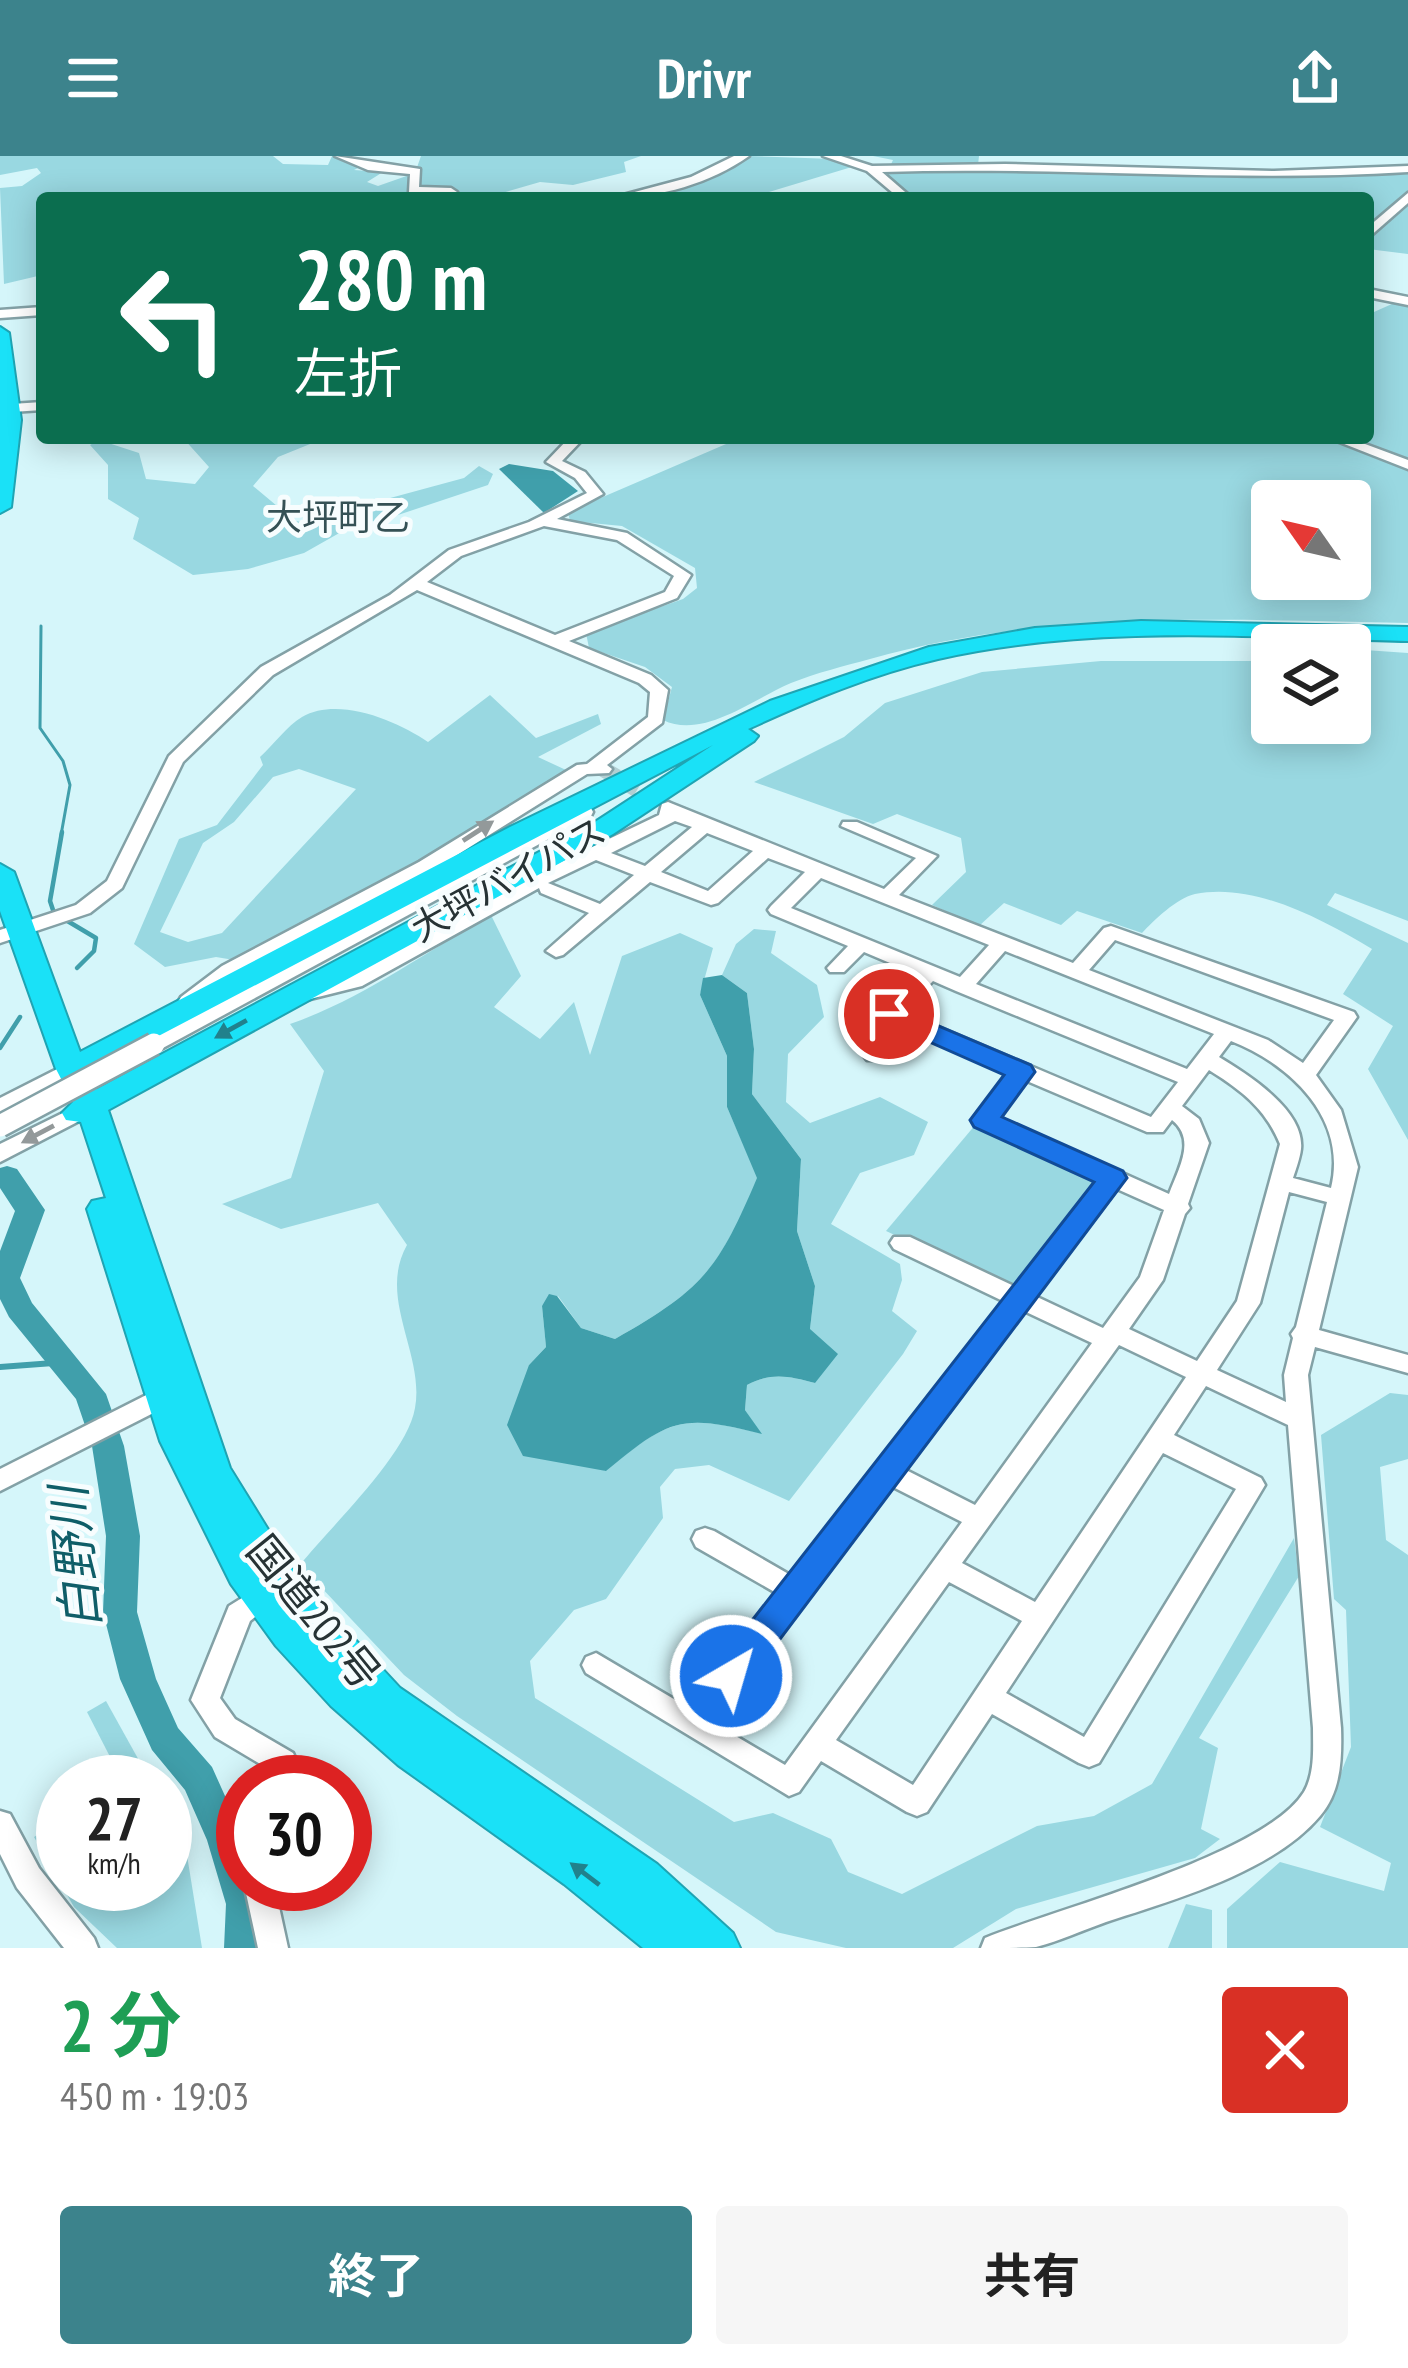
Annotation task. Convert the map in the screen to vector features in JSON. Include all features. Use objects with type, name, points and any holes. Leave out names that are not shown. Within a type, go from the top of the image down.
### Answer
[{"type":"highway","points":[[0,332],[12,409],[13,462],[0,507]]},
{"type":"highway","name":"大坪バイパス","points":[[71,1069],[159,1032],[728,727],[864,674],[943,651],[1101,630],[1408,634]]},
{"type":"highway","name":"大坪バイパス","points":[[83,1110],[638,808],[805,702],[943,651]]},
{"type":"highway","name":"国道202号","points":[[0,872],[10,934],[71,1069],[155,1401],[215,1525],[258,1599],[318,1667],[413,1753],[568,1861],[675,1948]]},
{"type":"highway","name":"国道202号","points":[[155,1401],[213,1472],[284,1589],[339,1654],[429,1732],[642,1878],[718,1948]]},
{"type":"street","points":[[341,156],[368,167],[416,171],[413,190],[417,192]]},
{"type":"street","points":[[644,192],[695,180],[742,156]]},
{"type":"street","points":[[829,156],[871,169],[974,164],[1331,172],[1408,169]]},
{"type":"street","points":[[871,169],[899,192]]},
{"type":"street","points":[[1331,172],[1356,182],[1408,182]]},
{"type":"street","points":[[1374,228],[1408,197]]},
{"type":"street","points":[[1388,297],[1408,282]]},
{"type":"street","points":[[1374,294],[1408,301]]},
{"type":"street","points":[[0,314],[36,311]]},
{"type":"street","points":[[12,409],[36,407]]},
{"type":"street","points":[[10,934],[58,918],[115,884],[175,760],[243,693],[300,649],[417,584],[455,553],[541,521],[596,494],[580,475],[553,462],[571,444]]},
{"type":"street","points":[[1352,444],[1408,465]]},
{"type":"street","points":[[541,521],[622,536],[683,574],[680,587],[657,602],[556,641]]},
{"type":"street","points":[[0,1126],[159,1032],[229,970],[599,767],[656,718],[662,704],[659,690],[417,584]]},
{"type":"street","points":[[292,996],[355,981],[669,810],[1262,1045],[1306,1074],[1324,1096],[1343,1140],[1346,1167],[1303,1334],[1296,1418],[1327,1729],[1323,1784],[1310,1808],[1289,1826],[1205,1874],[1058,1920],[996,1948]]},
{"type":"street","points":[[556,951],[707,824]]},
{"type":"street","points":[[850,826],[928,856],[888,896]]},
{"type":"street","points":[[596,853],[711,898],[768,848]]},
{"type":"street","points":[[818,1744],[917,1803],[1248,1303],[1284,1184],[1291,1144],[1280,1118],[1251,1086],[963,986],[778,910],[819,869]]},
{"type":"street","points":[[548,889],[603,912]]},
{"type":"street","points":[[1077,971],[1111,932],[1347,1017],[1306,1074]]},
{"type":"street","points":[[963,986],[1003,942]]},
{"type":"street","points":[[837,968],[861,944]]},
{"type":"street","points":[[930,972],[889,1014],[1155,1127],[1227,1031]]},
{"type":"street","points":[[874,1055],[906,1021]]},
{"type":"street","points":[[0,1107],[71,1069]]},
{"type":"street","points":[[1022,1072],[984,1120],[1179,1208]]},
{"type":"street","points":[[596,1665],[789,1783],[1151,1280],[1198,1143],[1191,1124],[1170,1108]]},
{"type":"street","points":[[0,1154],[83,1110]]},
{"type":"street","points":[[693,1725],[1113,1178]]},
{"type":"street","points":[[1284,1184],[1340,1198]]},
{"type":"street","points":[[902,1243],[1296,1418]]},
{"type":"street","points":[[1303,1334],[1408,1364]]},
{"type":"street","points":[[0,1481],[155,1401]]},
{"type":"street","points":[[988,1697],[1089,1754],[1252,1485],[1158,1439]]},
{"type":"street","points":[[890,1473],[981,1520]]},
{"type":"street","points":[[704,1539],[796,1592]]},
{"type":"street","points":[[947,1568],[1041,1618]]},
{"type":"street","points":[[258,1599],[239,1614],[205,1700],[225,1729],[271,1755]]},
{"type":"street","points":[[0,1824],[28,1878],[83,1948]]},
{"type":"street","points":[[265,1911],[273,1948]]},
{"type":"shaded area","points":[[0,156],[273,156],[283,164],[328,165],[332,156],[347,156],[360,167],[354,170],[383,172],[367,182],[378,186],[415,173],[421,156],[641,156],[624,162],[626,172],[573,185],[540,182],[506,192],[36,192],[36,276],[4,284],[0,188],[22,186],[41,173],[37,168],[0,175]]},
{"type":"shaded area","points":[[749,156],[834,159],[855,166],[769,192],[653,192]]},
{"type":"shaded area","points":[[873,156],[979,156],[978,165],[1254,175],[1408,168],[1408,254],[1374,250],[1374,192],[907,192],[886,175],[893,160]]},
{"type":"shaded area","points":[[1408,300],[1408,623],[1137,621],[1003,632],[936,643],[820,673],[712,721],[679,725],[663,720],[672,687],[645,667],[589,648],[586,633],[683,599],[697,588],[695,568],[622,526],[570,521],[568,512],[726,444],[1374,444],[1374,312]]},
{"type":"shaded area","points":[[111,444],[139,453],[146,479],[195,484],[209,467],[188,444],[310,444],[278,457],[253,486],[295,521],[327,525],[357,507],[464,478],[479,466],[493,474],[488,485],[383,520],[357,523],[304,553],[248,569],[193,575],[133,539],[139,518],[108,499],[108,465],[90,445]]},
{"type":"shaded area","points":[[509,464],[553,471],[578,491],[544,513],[499,469]]},
{"type":"shaded area","points":[[1371,650],[1408,653],[1408,921],[1335,893],[1327,905],[1408,943],[1408,1140],[1368,1069],[1393,1026],[1343,994],[1372,949],[1332,926],[1264,898],[1218,892],[1181,900],[1142,933],[1077,911],[1061,925],[1004,903],[979,926],[932,905],[966,872],[961,838],[897,814],[873,824],[754,782],[844,737],[885,703],[982,672],[1101,661],[1251,661],[1251,744],[1371,744]]},
{"type":"shaded area","points":[[490,695],[536,738],[598,714],[601,724],[538,757],[566,770],[417,867],[234,960],[216,957],[165,967],[134,944],[179,839],[217,825],[263,765],[260,757],[296,721],[317,711],[350,710],[384,719],[428,742]],"holes":[[[299,769],[356,789],[222,933],[188,942],[160,932],[203,843],[234,822],[273,777]]]},
{"type":"shaded area","points":[[491,915],[521,976],[494,1007],[540,1039],[574,1002],[590,1055],[622,956],[680,933],[713,948],[700,995],[727,1056],[727,1107],[758,1178],[718,1256],[669,1306],[615,1339],[581,1328],[558,1296],[542,1306],[546,1347],[529,1365],[605,1471],[676,1425],[711,1423],[760,1433],[745,1410],[747,1385],[780,1376],[815,1383],[810,1329],[815,1286],[797,1231],[801,1159],[752,1094],[754,1049],[747,993],[722,975],[736,944],[754,929],[776,931],[771,953],[817,985],[824,1017],[788,1054],[786,1102],[810,1123],[880,1097],[928,1122],[914,1155],[860,1173],[831,1224],[900,1264],[902,1280],[892,1311],[917,1331],[903,1354],[789,1501],[709,1465],[675,1469],[660,1487],[663,1518],[606,1599],[574,1610],[530,1661],[535,1698],[734,1822],[773,1813],[831,1839],[848,1872],[902,1894],[1037,1826],[1094,1816],[1152,1784],[1294,1538],[1299,1576],[1199,1738],[1218,1748],[1201,1829],[1220,1839],[1195,1858],[1016,1909],[953,1948],[846,1948],[776,1932],[457,1716],[404,1675],[300,1565],[366,1490],[409,1427],[416,1388],[397,1285],[407,1245],[378,1203],[281,1229],[222,1204],[291,1178],[324,1071],[290,1024],[368,989]]},
{"type":"shaded area","points":[[722,975],[747,993],[754,1049],[752,1094],[801,1159],[797,1231],[815,1286],[810,1329],[838,1354],[815,1383],[780,1376],[747,1385],[745,1410],[762,1434],[712,1424],[677,1425],[646,1440],[606,1471],[523,1456],[507,1425],[529,1365],[546,1347],[542,1306],[549,1294],[557,1296],[581,1328],[615,1339],[669,1306],[704,1274],[731,1235],[757,1178],[727,1107],[727,1056],[700,995],[703,978]]},
{"type":"shaded area","points":[[976,1124],[1104,1180],[1020,1292],[886,1231]]},
{"type":"shaded area","points":[[1390,1393],[1408,1395],[1408,1459],[1380,1467],[1386,1540],[1408,1555],[1408,1948],[1227,1948],[1227,1909],[1280,1862],[1384,1891],[1391,1863],[1320,1827],[1351,1747],[1346,1610],[1334,1599],[1321,1435]]},
{"type":"shaded area","points":[[106,1701],[136,1755],[109,1755],[87,1712]]},
{"type":"shaded area","points":[[192,1886],[202,1948],[117,1948],[78,1911],[192,1911]]},
{"type":"shaded area","points":[[1186,1904],[1212,1910],[1212,1948],[1168,1948]]},
{"type":"waterway","points":[[41,626],[40,728],[63,761],[70,785],[61,835]]},
{"type":"waterway","points":[[62,832],[50,901],[54,913],[96,938],[94,951],[77,968]]},
{"type":"waterway","points":[[0,1048],[20,1017]]},
{"type":"waterway","name":"白野川","points":[[7,1176],[30,1210],[5,1278],[20,1309],[90,1394],[108,1446],[123,1536],[120,1612],[138,1679],[165,1739],[199,1779],[226,1840],[245,1904],[244,1948]]},
{"type":"waterway","points":[[0,1367],[67,1362]]},
{"type":"tunnel","points":[[603,769],[668,808]]},
{"type":"district","name":"大坪町乙","points":[[338,517]]},
{"type":"route","points":[[731,1676],[1113,1178],[984,1120],[1022,1072],[889,1014]]}]
